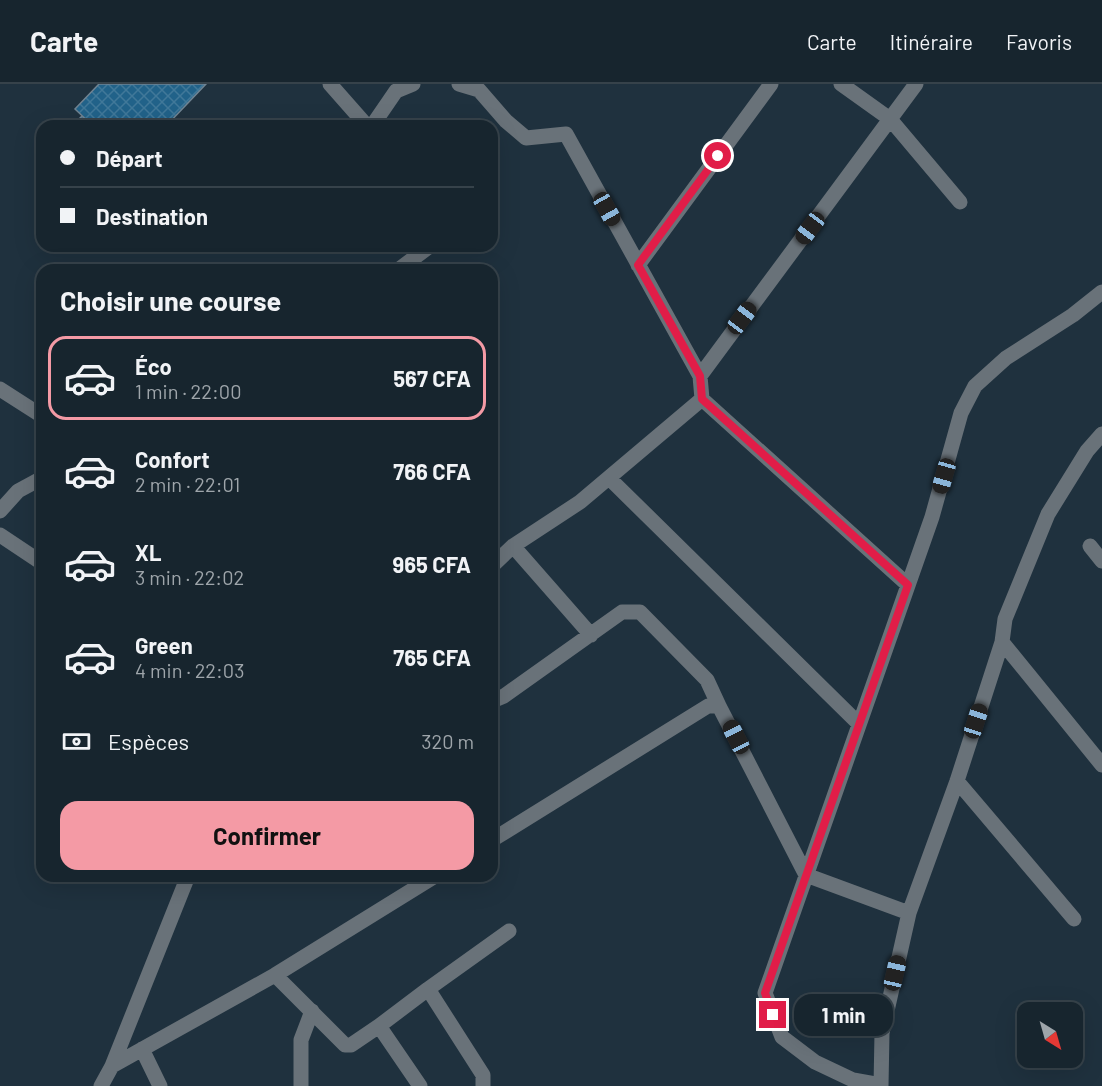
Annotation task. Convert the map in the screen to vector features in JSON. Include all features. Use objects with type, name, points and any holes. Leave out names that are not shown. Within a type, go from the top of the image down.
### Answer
[{"type":"street","points":[[330,84],[362,120]]},
{"type":"street","points":[[376,120],[396,92],[413,84]]},
{"type":"street","points":[[459,84],[479,90],[506,121],[525,138],[566,134],[700,376],[702,399],[908,585]]},
{"type":"street","points":[[638,265],[771,84]]},
{"type":"street","points":[[841,84],[890,119],[960,202]]},
{"type":"street","points":[[700,376],[916,84]]},
{"type":"street","points":[[406,264],[422,252]]},
{"type":"street","points":[[1102,292],[1073,315],[1006,358],[975,386],[961,413],[932,517],[765,993],[782,1037],[815,1062],[853,1080],[881,1086],[882,1033],[909,913],[957,781],[1002,642],[1005,619],[1048,514],[1087,452],[1102,434]]},
{"type":"street","points":[[0,389],[36,412]]},
{"type":"street","points":[[498,560],[513,546],[580,502],[702,399]]},
{"type":"street","points":[[609,478],[860,724]]},
{"type":"street","points":[[0,511],[18,491],[36,481]]},
{"type":"street","points":[[0,536],[36,559]]},
{"type":"street","points":[[513,546],[591,634]]},
{"type":"street","points":[[1090,546],[1102,561]]},
{"type":"street","points":[[498,698],[622,612],[640,612],[707,680],[718,706],[806,875],[909,913]]},
{"type":"street","points":[[1002,642],[1102,765]]},
{"type":"street","points":[[498,836],[708,706],[718,706]]},
{"type":"street","points":[[957,781],[1074,919]]},
{"type":"street","points":[[101,1086],[112,1066],[186,882]]},
{"type":"street","points":[[112,1066],[275,975],[426,882]]},
{"type":"street","points":[[275,975],[345,1045],[351,1045],[508,931]]},
{"type":"street","points":[[428,989],[483,1075],[483,1086]]},
{"type":"street","points":[[302,1086],[301,1040],[312,1011]]},
{"type":"street","points":[[379,1026],[420,1086]]},
{"type":"street","points":[[142,1049],[160,1086]]},
{"type":"building","points":[[99,84],[206,84],[172,120],[87,120],[75,109]]},
{"type":"route","points":[[718,156],[638,265],[700,376],[702,399],[908,585],[765,993],[773,1015]]}]
